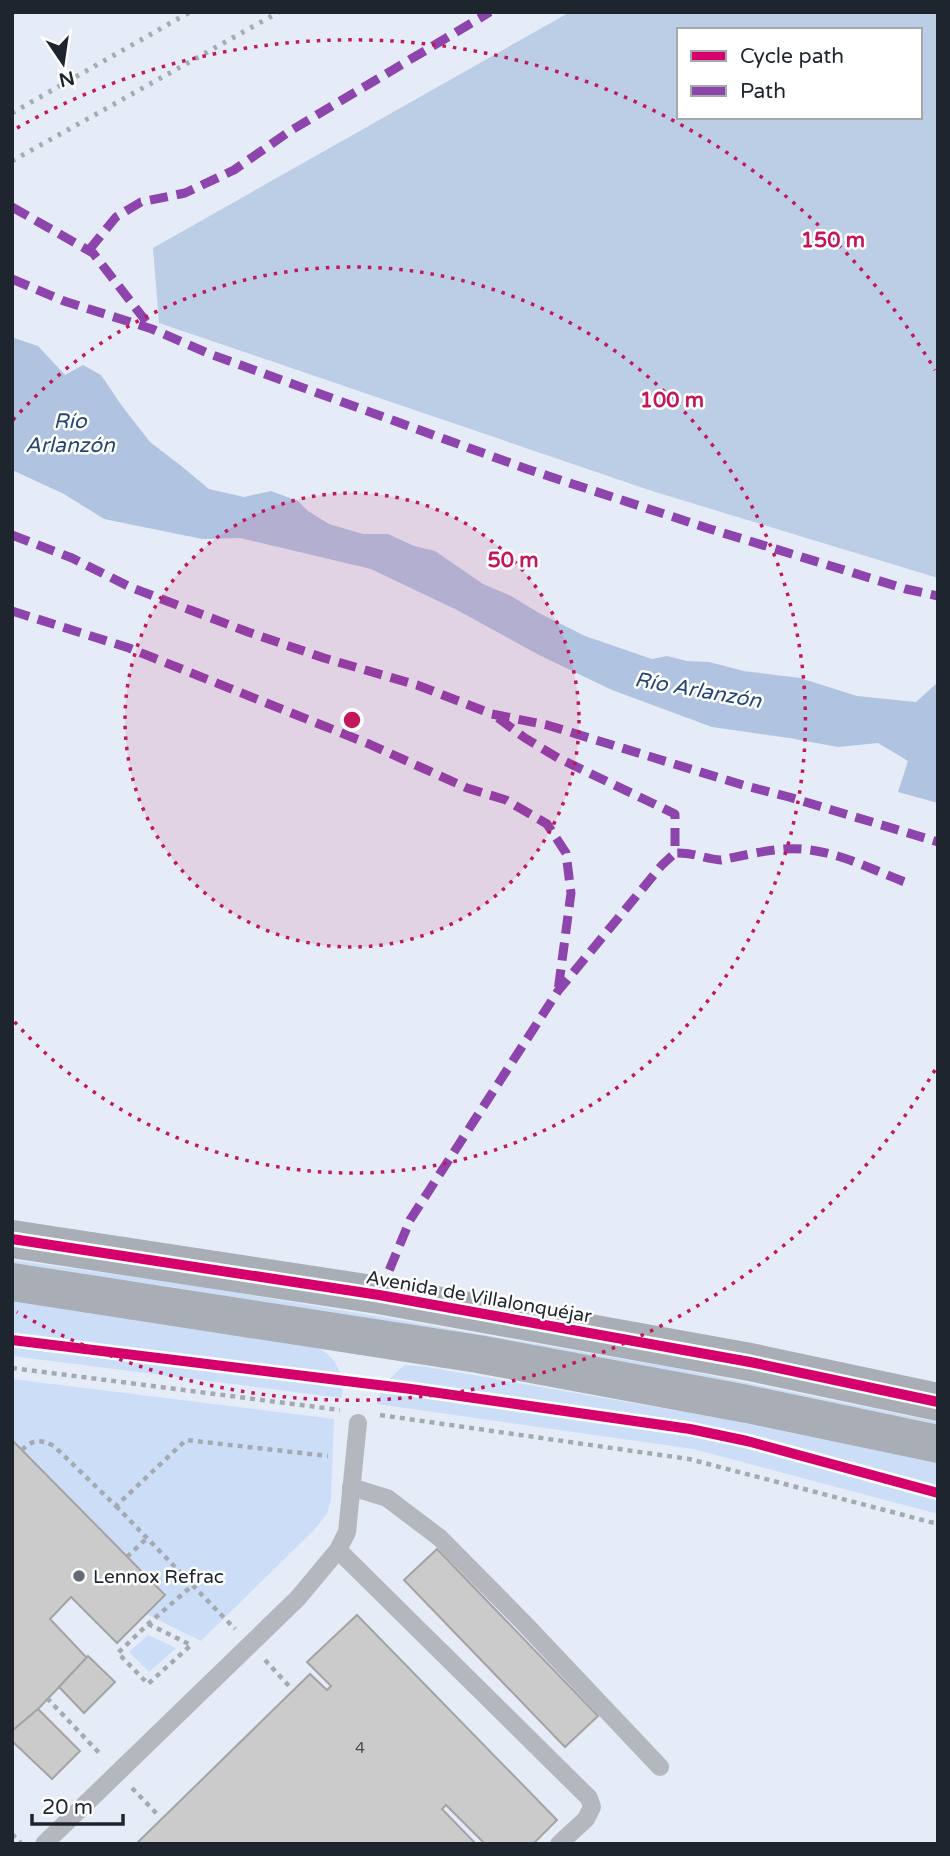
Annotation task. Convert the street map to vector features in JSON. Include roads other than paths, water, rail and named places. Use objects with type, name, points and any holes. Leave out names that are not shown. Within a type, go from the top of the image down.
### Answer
[{"type":"street","name":"Avenida de Villalonquéjar","points":[[12,1239],[392,1298],[737,1360],[938,1402]]},
{"type":"street","points":[[12,1282],[478,1354],[747,1404],[938,1444]]},
{"type":"lane","points":[[44,1844],[298,1598],[338,1550],[346,1532],[359,1416]]},
{"type":"lane","points":[[352,1487],[387,1498],[440,1538],[660,1767]]},
{"type":"lane","points":[[338,1550],[589,1798],[592,1807],[586,1819],[559,1844]]},
{"type":"water","name":"Río Arlanzón","points":[[14,338],[38,346],[65,375],[83,365],[101,375],[150,442],[209,489],[244,497],[271,491],[298,501],[329,524],[363,534],[388,534],[414,546],[435,551],[483,584],[585,636],[652,659],[667,656],[687,661],[709,662],[744,671],[800,678],[857,696],[916,702],[938,682],[938,803],[898,792],[908,761],[878,743],[838,747],[712,727],[612,690],[371,569],[240,538],[202,539],[104,519],[64,494],[12,470]]},
{"type":"railway","points":[[12,113],[190,12]]},
{"type":"railway","points":[[12,161],[279,12]]},
{"type":"place","name":"Lennox Refrac","points":[[79,1576]]}]
